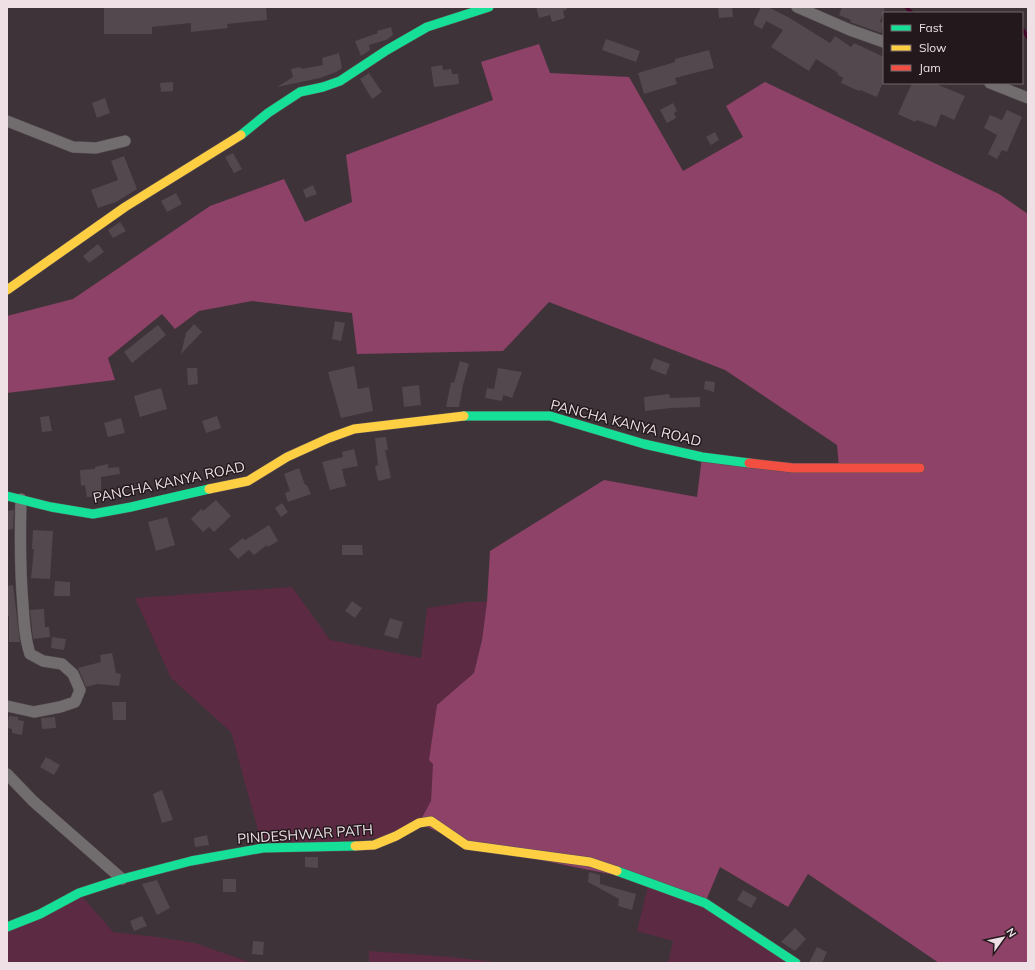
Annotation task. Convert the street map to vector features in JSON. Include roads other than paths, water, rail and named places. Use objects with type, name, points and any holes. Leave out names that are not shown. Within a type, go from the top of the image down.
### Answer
[{"type":"street","points":[[7,290],[125,207],[243,134],[268,113],[300,92],[323,87],[340,81],[387,50],[427,27],[489,7]]},
{"type":"street","points":[[797,7],[850,30],[883,42]]},
{"type":"street","points":[[993,84],[1028,98]]},
{"type":"street","points":[[7,122],[73,147],[96,148],[125,141]]},
{"type":"street","name":"PANCHA KANYA ROAD","points":[[7,496],[51,507],[93,514],[123,509],[248,481],[287,457],[329,438],[354,429],[471,415],[550,416],[644,444],[702,457],[793,468],[920,468]]},
{"type":"street","points":[[7,706],[34,712],[60,707],[75,702],[80,690],[73,674],[62,664],[43,661],[30,654],[26,641],[21,578],[21,499]]},
{"type":"street","points":[[7,774],[33,801],[122,879]]},
{"type":"street","name":"PINDESHWAR PATH","points":[[7,927],[40,914],[79,893],[122,879],[191,861],[263,848],[374,845],[396,836],[419,823],[431,821],[466,845],[590,862],[705,903],[796,963]]},
{"type":"waterway","points":[[906,7],[911,12]]},
{"type":"waterway","points":[[1023,30],[1028,38]]}]
